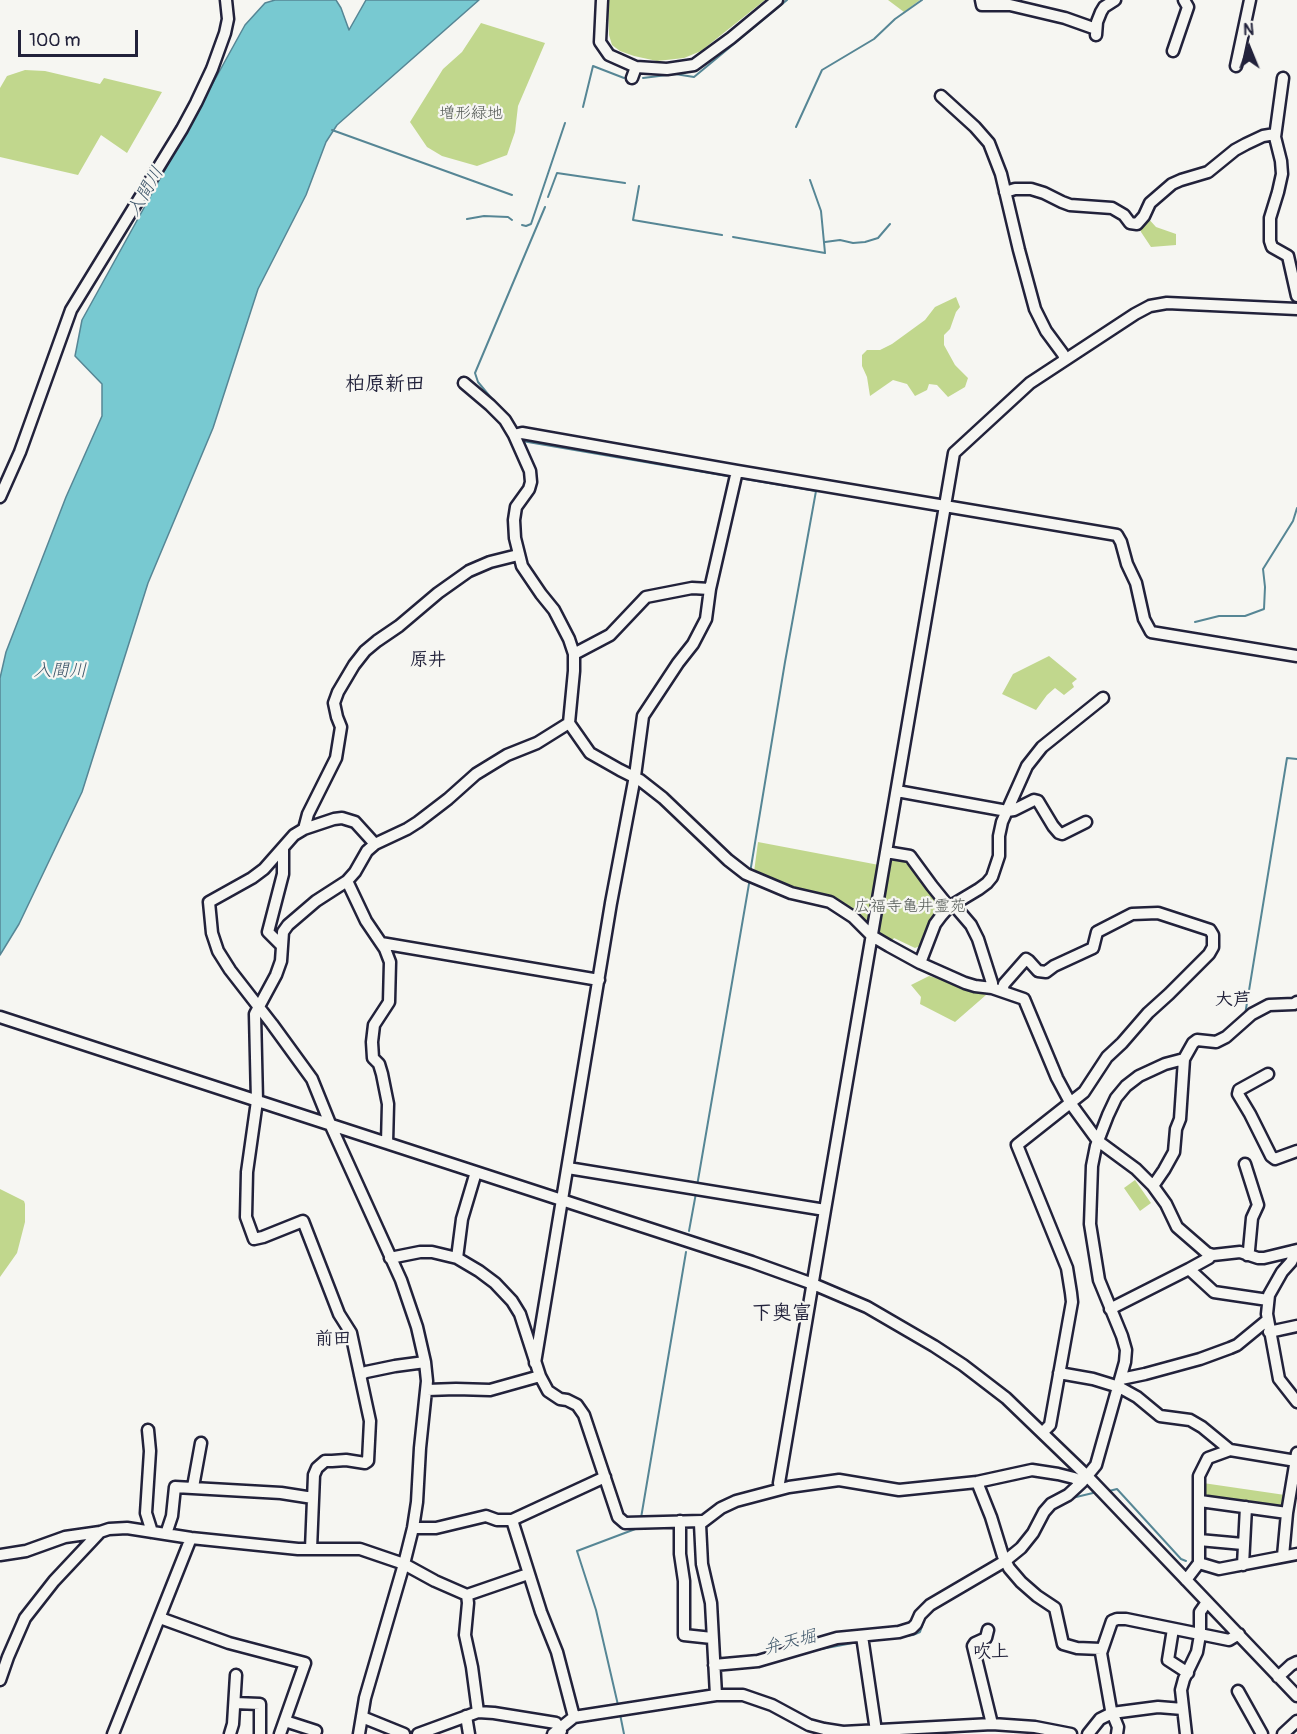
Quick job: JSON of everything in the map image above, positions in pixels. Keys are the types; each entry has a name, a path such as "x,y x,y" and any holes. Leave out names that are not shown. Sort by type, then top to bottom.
{"street":[{"path":"0,497 20,452 71,310 182,129 204,86 225,33 228,19 226,0"},
{"path":"602,0 600,42 609,55 636,67 667,69 694,65 777,0"},
{"path":"981,0 981,5 1010,5 1065,18 1096,32 1104,7 1115,0"},
{"path":"1173,51 1188,7 1184,0"},
{"path":"1236,66 1250,0"},
{"path":"632,78 636,67"},
{"path":"1283,78 1275,134 1282,174 1270,218 1270,243 1272,247 1288,256 1297,296"},
{"path":"941,96 989,143 1001,174 1035,309 1065,360"},
{"path":"1005,192 1015,189 1031,189 1070,205 1112,208 1124,215 1130,223 1137,224 1150,203 1172,184 1208,172 1235,150 1263,136 1275,134"},
{"path":"780,1489 779,1483 954,453 1030,383 1150,306 1159,304 1297,309"},
{"path":"464,383 505,420 530,471 529,489 516,507 514,520 518,555 522,566 558,618 569,639 574,671 570,723 590,753 635,776 663,798 728,860 749,875 791,893 830,902 853,917 872,936 920,963 965,983 1024,999 1057,1078 1071,1104 1098,1141 1136,1169 1153,1186 1166,1204 1177,1227 1211,1255"},
{"path":"514,435 522,433 736,475 945,505 1117,535 1136,583 1144,619 1151,632 1297,656"},
{"path":"535,1363 611,903 635,776 643,716 693,644 706,619 710,590 736,475"},
{"path":"304,829 308,813 336,758 341,727 334,703 338,692 365,651 469,571 490,562 518,555"},
{"path":"573,654 610,635 646,597 692,588 710,590"},
{"path":"920,963 935,924 951,905 979,889 992,877 999,856 1000,828 1026,766 1042,747 1103,698"},
{"path":"310,1549 314,1475 320,1464 325,1461 346,1460 365,1463 368,1461 370,1421 351,1333 335,1305 303,1221 254,1239 246,1217 255,1014 281,961 283,932 288,925 321,898 347,881 367,851 375,844 418,822 476,774 507,755 537,742 570,723"},
{"path":"897,792 1006,810 1014,810 1029,801 1038,801 1053,826 1062,834 1086,822"},
{"path":"359,1734 365,1698 413,1528 427,1390 425,1362 409,1301 312,1079 218,951 209,902 264,869 294,835 304,829 342,818 360,826 375,844"},
{"path":"282,946 268,932 283,874 283,849"},
{"path":"886,852 910,856 932,886 971,925 978,939 992,983 997,990"},
{"path":"347,881 366,921 381,943 390,962 389,1002 374,1026 372,1042 373,1058 379,1064 388,1104 387,1143"},
{"path":"997,990 1026,959 1038,971 1046,972 1094,948 1097,932 1132,914 1158,913 1210,930 1214,941 1209,954 1136,1025 1107,1057 1089,1087 1071,1104 1017,1145 1067,1268 1072,1302 1050,1425 1043,1432"},
{"path":"381,943 599,980"},
{"path":"1153,1186 1174,1152 1184,1059 1193,1042 1197,1040 1216,1042 1226,1037 1252,1014 1269,1005 1297,1002"},
{"path":"0,1017 813,1284 867,1307 934,1346 1006,1398 1043,1432 1085,1479 1208,1602 1297,1696"},
{"path":"714,1665 758,1661 837,1638 899,1632 912,1628 930,1605 1005,1561 1021,1548 1051,1504 1068,1494 1096,1466 1120,1383 1126,1350 1099,1280 1090,1224 1092,1166 1098,1141 1116,1098 1126,1086 1139,1076 1165,1064 1184,1059"},
{"path":"1268,1074 1239,1090 1238,1094 1271,1156 1275,1159 1297,1151"},
{"path":"1245,1164 1258,1204 1252,1218 1247,1255"},
{"path":"568,1168 825,1210"},
{"path":"457,1258 462,1219 476,1172"},
{"path":"1110,1309 1189,1269 1211,1255 1240,1252 1264,1258 1295,1251 1292,1262 1276,1282 1268,1300 1268,1327 1279,1379 1297,1402"},
{"path":"390,1258 420,1252 432,1252 457,1258 495,1283 512,1301 520,1314 535,1363 548,1391 560,1399 577,1405 584,1415 618,1517 625,1522 702,1521 736,1501 819,1481 839,1480 899,1490 977,1482 1032,1470 1085,1479"},
{"path":"1189,1269 1214,1292 1268,1300"},
{"path":"1059,1372 1120,1383 1230,1348 1237,1345 1264,1322 1268,1327"},
{"path":"1268,1327 1297,1326"},
{"path":"360,1375 385,1368 425,1362"},
{"path":"427,1390 490,1390 540,1376"},
{"path":"1120,1383 1160,1416 1190,1420 1230,1450"},
{"path":"148,1430 150,1451 146,1513 152,1532"},
{"path":"194,1486 201,1443"},
{"path":"1186,1580 1199,1563 1199,1476 1202,1466 1208,1458 1230,1450 1296,1457 1282,1556"},
{"path":"413,1528 436,1528 486,1516 497,1520 512,1520 605,1477"},
{"path":"977,1482 1005,1561 1021,1582 1054,1608 1063,1644 1077,1648 1101,1649"},
{"path":"166,1534 172,1516 175,1487 194,1486 280,1492 313,1498"},
{"path":"1200,1501 1287,1513"},
{"path":"1243,1565 1246,1507"},
{"path":"512,1520 528,1574 557,1652 574,1717"},
{"path":"680,1521 684,1635 712,1638"},
{"path":"702,1521 700,1524 702,1564 711,1603 716,1695"},
{"path":"0,1555 26,1551 65,1537 127,1528 191,1538 310,1549 360,1548 404,1564 467,1595 528,1574"},
{"path":"0,1680 21,1628 34,1606 100,1532"},
{"path":"113,1734 191,1538"},
{"path":"1199,1540 1243,1544"},
{"path":"1199,1563 1219,1569 1297,1554"},
{"path":"467,1595 465,1635 478,1712"},
{"path":"1186,1734 1181,1690 1197,1652 1200,1612 1208,1602"},
{"path":"160,1618 229,1643 305,1663 280,1734"},
{"path":"1118,1734 1101,1649 1112,1621 1126,1619 1229,1640 1239,1635"},
{"path":"1173,1629 1168,1660 1188,1673"},
{"path":"988,1630 986,1638 973,1646 992,1725"},
{"path":"862,1636 876,1731"},
{"path":"1278,1677 1297,1662"},
{"path":"230,1734 233,1724 236,1675"},
{"path":"1238,1691 1262,1734"},
{"path":"558,1732 574,1717 716,1695 743,1695 772,1705 809,1729 843,1732 909,1727 992,1725 1035,1727 1071,1734"},
{"path":"235,1703 260,1704 260,1734"},
{"path":"1088,1734 1100,1719 1112,1713 1158,1707 1183,1709"},
{"path":"418,1734 450,1729 466,1716 478,1712 556,1723 558,1732"},
{"path":"466,1716 470,1734"},
{"path":"362,1717 404,1734"},
{"path":"285,1721 316,1731"},
{"path":"1283,1734 1297,1721"}],"green space":[{"path":"608,0 765,0 701,51 684,58 657,61 634,56 612,45 609,35"},
{"path":"888,0 920,0 904,12"},
{"name":"増形緑地","path":"481,23 545,43 518,106 515,132 507,155 477,166 442,156 427,147 410,122 443,69 462,52"},
{"path":"25,70 45,71 100,84 104,78 162,92 127,153 101,135 78,175 0,157 0,88 7,76"},
{"path":"1146,216 1156,227 1176,234 1176,245 1151,247 1141,232 1140,224"},
{"path":"956,297 960,307 950,329 944,335 944,345 955,365 968,378 965,387 948,397 937,385 929,384 927,390 915,396 907,384 893,380 870,396 867,377 862,366 862,355 867,350 880,350 892,344 925,320 935,307"},
{"path":"1049,656 1077,679 1072,683 1074,687 1064,695 1055,688 1036,710 1002,694 1013,674"},
{"path":"758,842 879,865 870,922 864,921 840,902 773,881 754,872"},
{"name":"広福寺亀井霊苑","path":"890,856 908,857 946,906 922,948 920,946 915,948 894,938 891,942 878,931"},
{"path":"929,976 986,995 955,1022 920,1004 921,997 911,985"},
{"path":"1135,1180 1151,1203 1140,1211 1124,1188"},
{"path":"0,1189 24,1201 25,1222 17,1253 0,1277"},
{"path":"1203,1483 1285,1495 1283,1506 1280,1509 1206,1498 1202,1492"}],"water":[{"name":"入間川","path":"275,0 336,0 349,30 366,0 479,0 337,125 326,142 306,195 258,289 213,428 148,583 82,792 19,924 0,955 0,678 6,652 66,497 102,416 102,384 75,356 82,320 245,25 265,3"}],"waterway":[{"path":"643,78 675,74 694,77 787,0"},
{"path":"796,127 822,70 874,39 895,19 922,0"},
{"path":"583,107 593,66 624,78"},
{"path":"522,225 531,224 565,123"},
{"path":"332,130 512,195"},
{"path":"548,197 557,173 625,183"},
{"path":"733,237 825,253 821,211 810,180"},
{"path":"639,186 633,220 722,235"},
{"path":"497,405 478,382 475,373 545,207"},
{"path":"467,219 484,216 508,217 512,220"},
{"path":"825,242 840,240 853,243 865,242 878,238 890,224"},
{"path":"522,441 733,477"},
{"path":"739,478 816,491 750,873"},
{"path":"1195,622 1219,616 1245,616 1264,609 1263,569 1293,521 1297,508"},
{"path":"1245,1015 1287,758 1297,759"},
{"path":"697,1186 750,878"},
{"path":"689,1231 696,1193"},
{"path":"641,1518 686,1252"},
{"name":"弁天堀","path":"1109,1491 1117,1489 1181,1559 1186,1561"},
{"name":"弁天堀","path":"1072,1498 1093,1493"},
{"path":"618,1705 596,1610 577,1551 638,1528"},
{"name":"弁天堀","path":"1223,1573 1264,1566"},
{"name":"弁天堀","path":"1202,1571 1211,1572"},
{"name":"弁天堀","path":"867,1641 913,1635 920,1632 925,1617"},
{"name":"弁天堀","path":"816,1650 858,1642"},
{"path":"620,1714 624,1734"}],"district":[{"name":"柏原新田","path":"385,385"},
{"name":"原井","path":"428,660"},
{"name":"大芦","path":"1233,1000"},
{"name":"下奥富","path":"782,1314"},
{"name":"前田","path":"333,1339"},
{"name":"吹上","path":"991,1652"}]}
